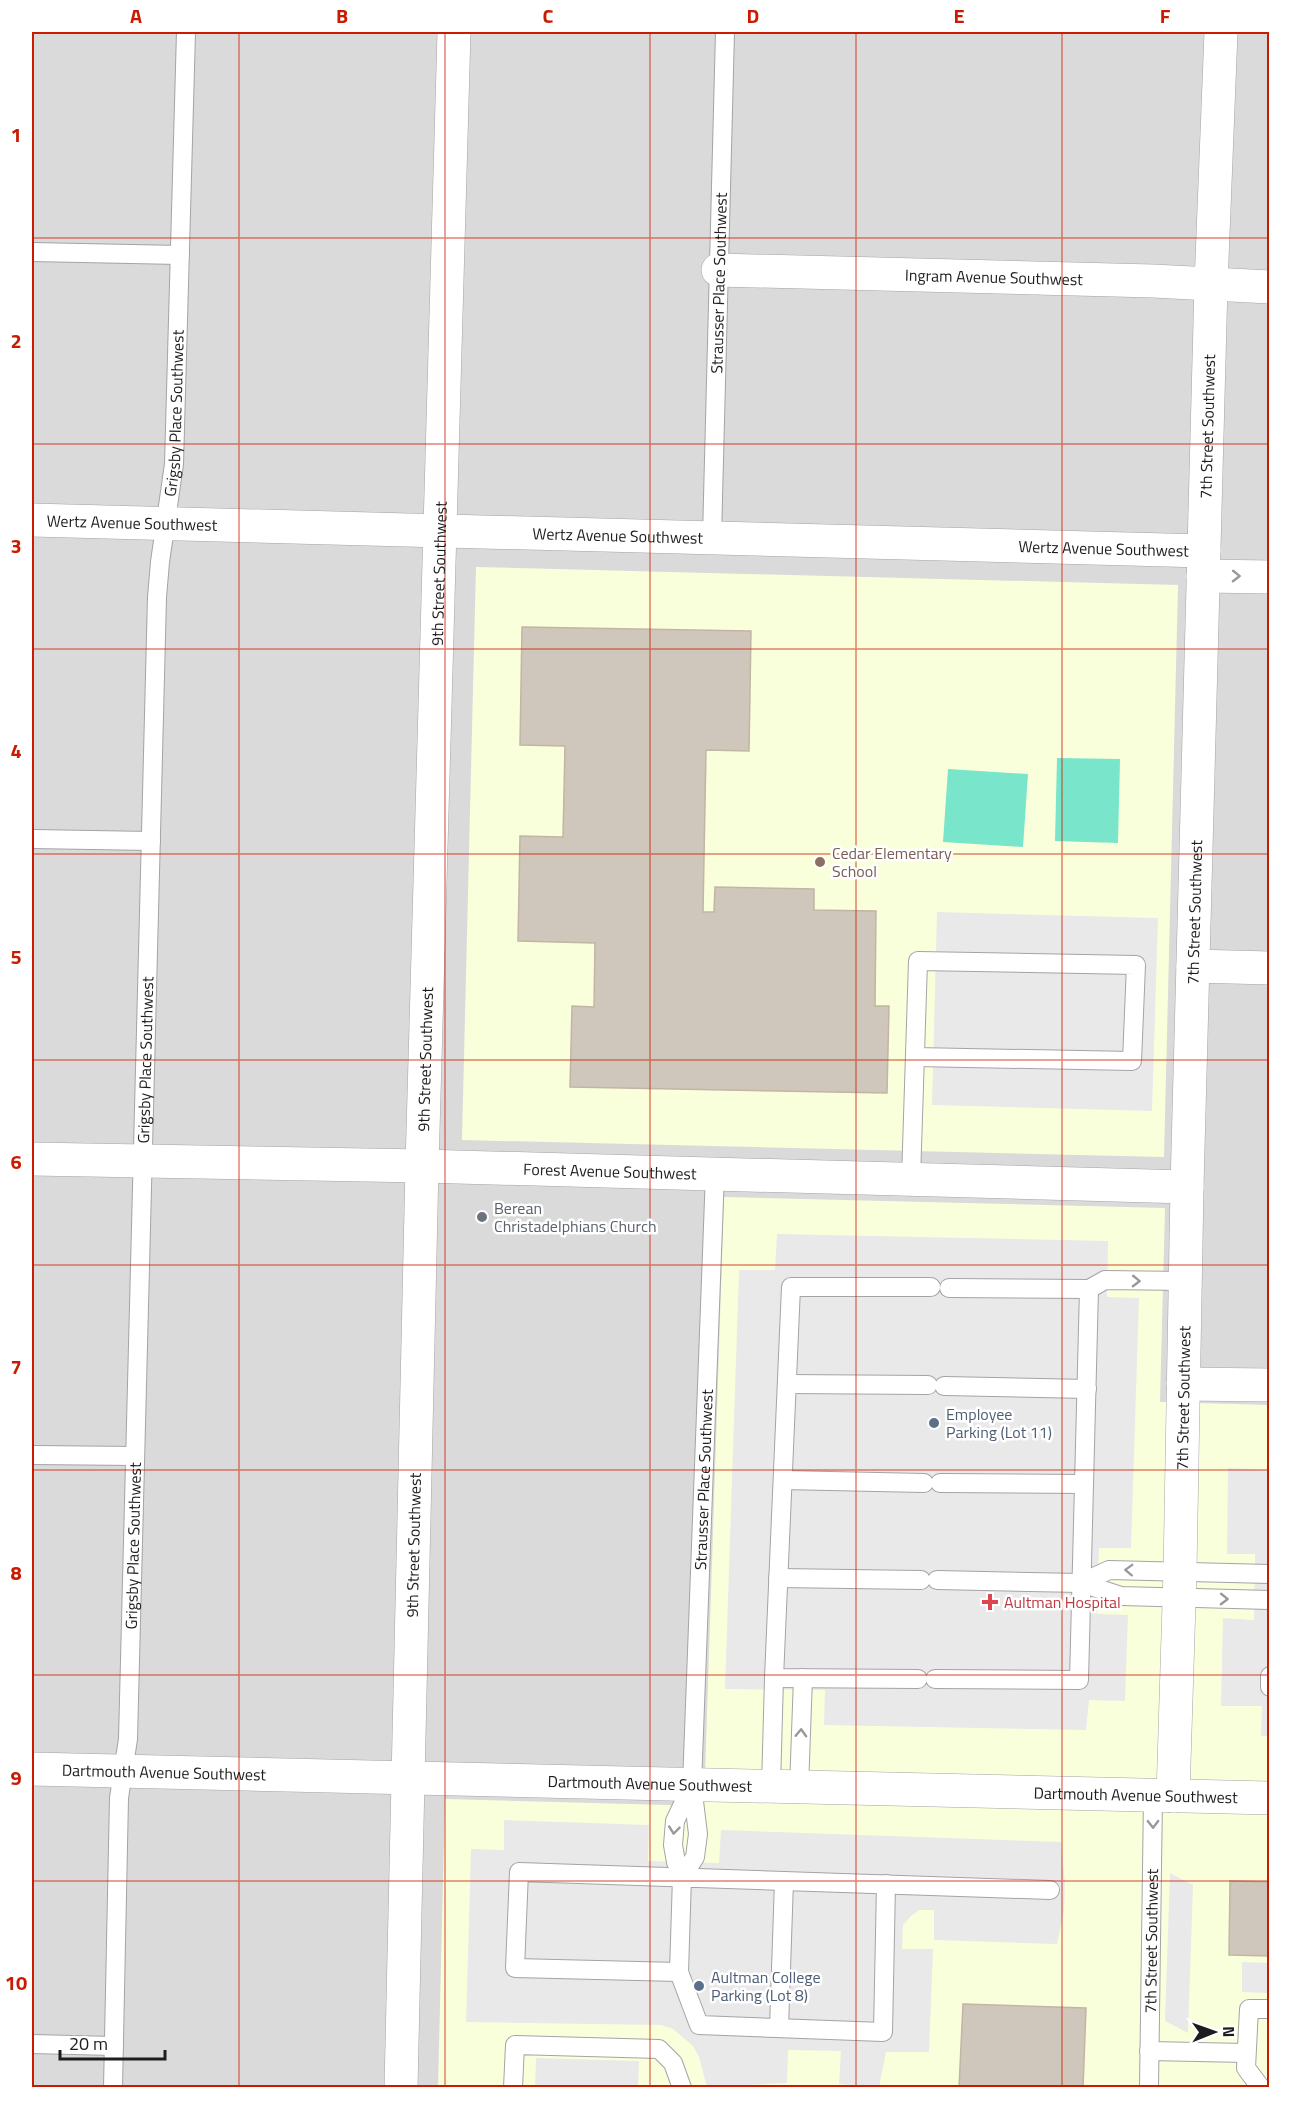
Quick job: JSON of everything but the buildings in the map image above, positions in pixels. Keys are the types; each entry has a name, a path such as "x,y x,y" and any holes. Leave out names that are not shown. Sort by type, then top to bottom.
{"street":[{"name":"9th Street Southwest","path":"400,2088 422,1166 454,32"},
{"name":"7th Street Southwest","path":"1163,1796 1179,1585 1186,1187 1211,285 1221,32"},
{"name":"Ingram Avenue Southwest","path":"718,270 1269,286"},
{"name":"Wertz Avenue Southwest","path":"32,520 712,537 1204,563 1269,577"},
{"path":"1193,966 1269,968"},
{"name":"Forest Avenue Southwest","path":"32,1160 422,1166 1186,1187"},
{"path":"1183,1384 1269,1385"},
{"name":"Dartmouth Avenue Southwest","path":"32,1769 1269,1798"}],"lane":[{"name":"Grigsby Place Southwest","path":"113,2088 119,1798 128,1739 157,597 174,464 186,32"},
{"name":"Strausser Place Southwest","path":"712,537 725,32"},
{"path":"32,252 180,255"},
{"path":"32,839 151,841"},
{"path":"911,1179 918,962 1136,965 1132,1061 915,1057"},
{"name":"Strausser Place Southwest","path":"692,1785 714,1173"},
{"path":"785,1787 774,1678 791,1287 1089,1289 1105,1280 1185,1281"},
{"path":"774,1678 1079,1680 1089,1289"},
{"path":"787,1384 1087,1389"},
{"path":"32,1455 135,1456"},
{"path":"783,1480 1084,1484"},
{"path":"1082,1583 1109,1570 1179,1585 1269,1600"},
{"path":"778,1578 1082,1583 1121,1596 1179,1585 1269,1574"},
{"path":"1269,1676 1269,1687"},
{"path":"785,1787 803,1678"},
{"path":"682,1877 695,1857 699,1834 692,1785"},
{"path":"692,1785 675,1821 673,1845 682,1877 679,1972 699,2025 883,2032 886,1884"},
{"name":"7th Street Southwest","path":"1149,2088 1163,1796"},
{"path":"679,1972 515,1968 519,1872 1050,1890"},
{"path":"779,2028 784,1881"},
{"path":"1261,2088 1246,2068 1249,2008 1269,2009"},
{"path":"32,2044 114,2046"},
{"path":"513,2088 515,2045 659,2049 673,2063 682,2088"},
{"path":"1149,2051 1246,2053"}],"shaded area":[{"path":"32,32 1269,32 1269,2087 32,2087"},
{"name":"Cedar Elementary School","path":"476,567 1178,585 1164,1157 462,1140"},
{"path":"937,912 1158,918 1152,1111 932,1105"},
{"name":"Aultman Hospital","path":"724,1197 1165,1208 1160,1402 1269,1405 1269,2087 438,2088 445,1799 704,1806"},
{"name":"Employee Parking (Lot 11)","path":"777,1234 1108,1241 1107,1297 1139,1298 1131,1548 1099,1548 1097,1614 1128,1615 1125,1701 1089,1700 1086,1730 824,1725 825,1690 725,1689 739,1270 775,1270"},
{"path":"1269,1449 1269,1736 1261,1736 1262,1706 1221,1706 1223,1618 1254,1620 1255,1554 1227,1554 1228,1468 1268,1470"},
{"name":"Aultman College Parking (Lot 8)","path":"504,1820 649,1825 648,1861 719,1863 721,1830 1061,1842 1065,1883 1064,1911 1057,1944 934,1940 934,1910 919,1910 910,1917 903,1925 902,1949 933,1949 929,2052 886,2052 879,2087 839,2084 841,2051 788,2050 787,2083 707,2087 699,2057 693,2046 673,2029 661,2025 466,2022 471,1849 504,1850"},
{"path":"1170,1873 1193,1885 1188,2033 1165,2021"},
{"path":"1242,1962 1269,1963 1269,1993 1242,1992"},
{"path":"536,2058 639,2061 638,2087 535,2087"}],"green space":[{"path":"1057,758 1120,759 1118,843 1055,841"},
{"path":"948,769 1028,774 1023,847 943,842"}],"place":[{"name":"Cedar Elementary School","path":"820,862"},
{"name":"Berean Christadelphians Church","path":"482,1217"},
{"name":"Employee Parking (Lot 11)","path":"934,1423"},
{"name":"Aultman Hospital","path":"990,1602"},
{"name":"Aultman College Parking (Lot 8)","path":"699,1986"}]}
